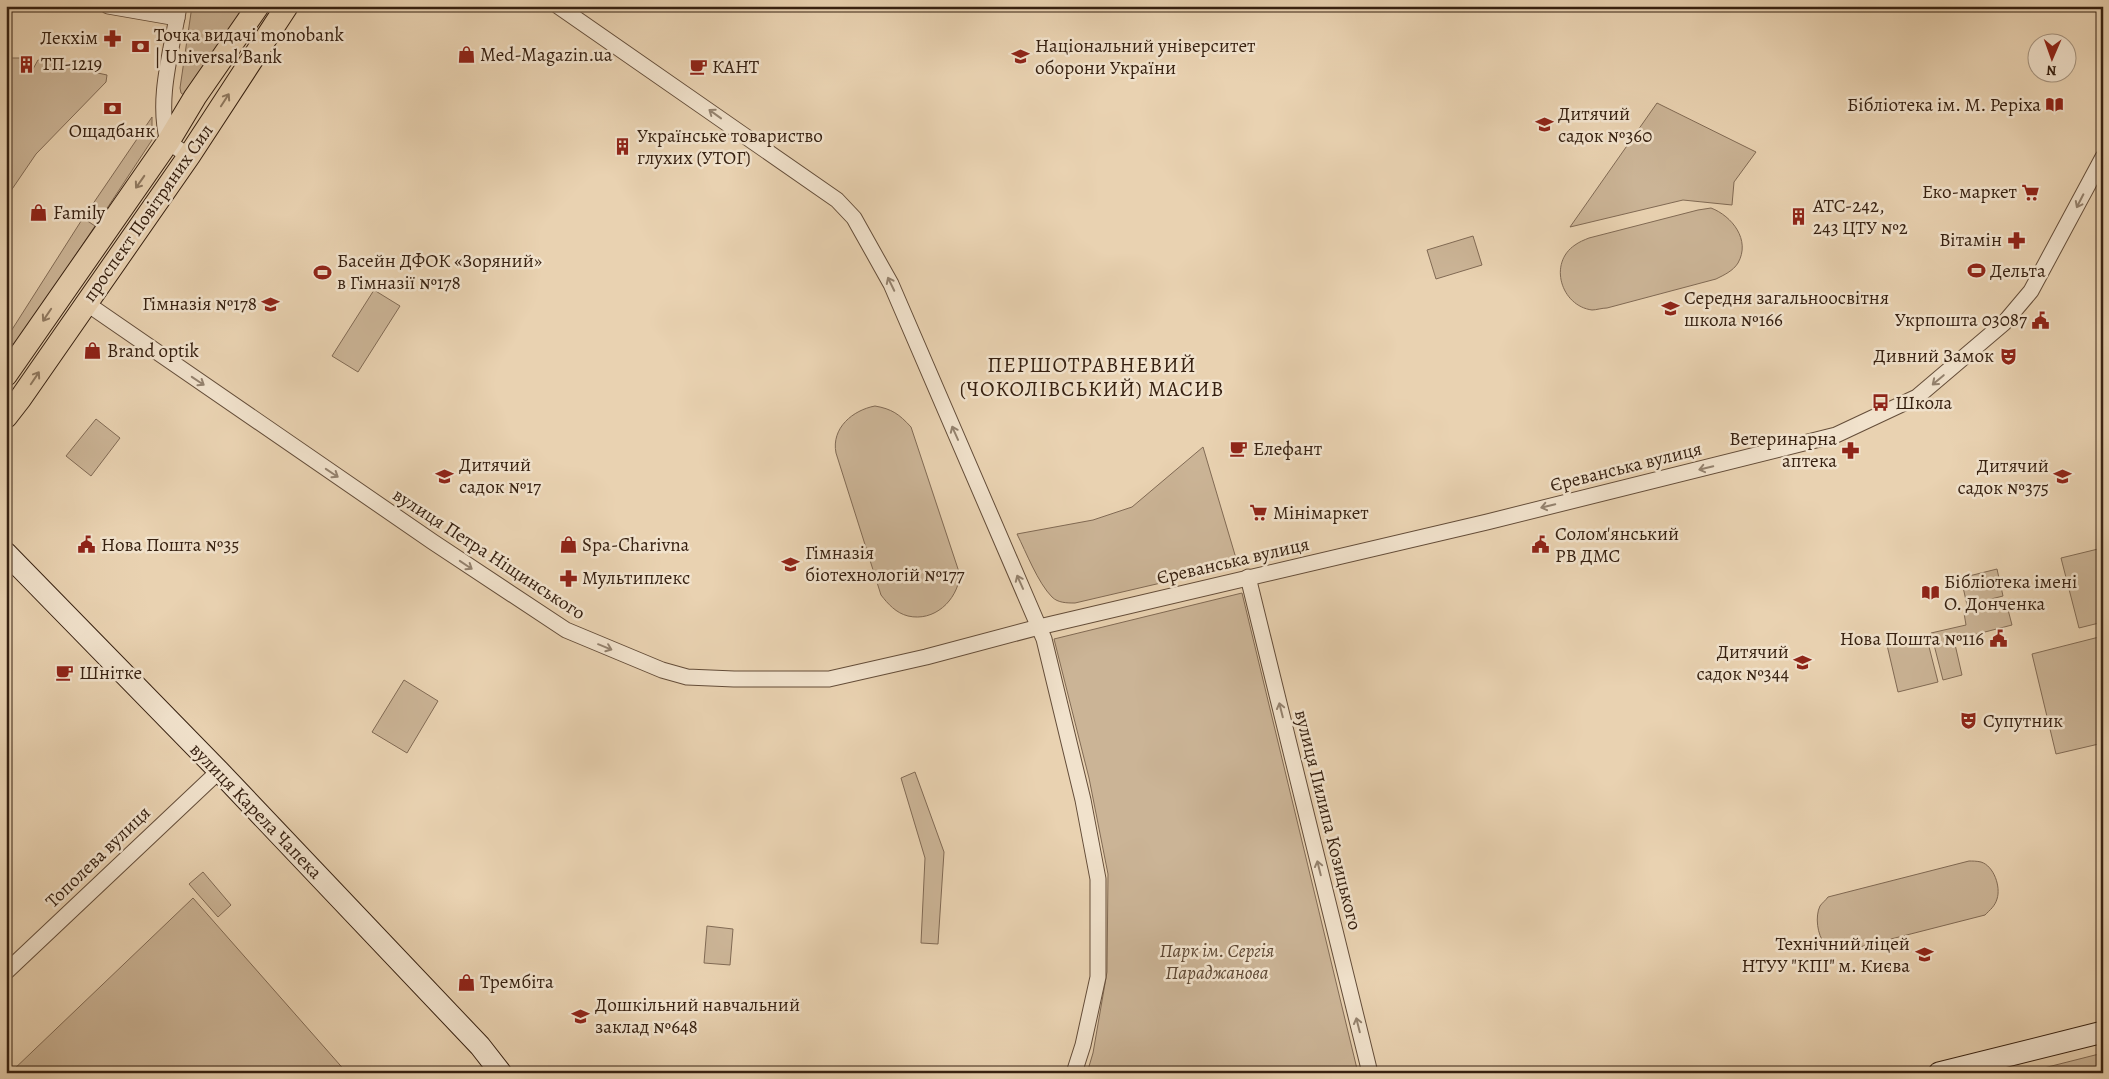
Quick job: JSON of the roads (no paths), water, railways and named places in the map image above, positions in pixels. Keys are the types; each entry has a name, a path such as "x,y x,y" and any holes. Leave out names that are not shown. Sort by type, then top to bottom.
{"main road":[{"name":"проспект Повітряних Сил","path":"10,360 168,142 258,6"},
{"name":"проспект Повітряних Сил","path":"6,417 189,156 287,6"}],"street":[{"path":"108,6 178,12 165,92 164,120 168,142 189,156"},
{"path":"558,6 838,200 854,218 891,284 1044,639 1083,800 1098,879 1098,977 1083,1045 1074,1073"},
{"name":"Єреванська вулиця","path":"1039,627 1487,522 1836,435 1917,397 2017,310 2058,244 2103,157"},
{"name":"вулиця Петра Ніщинського","path":"86,303 534,611 583,639 662,670 687,677 829,679 926,657 1039,627"},
{"name":"вулиця Карела Чапека","path":"6,553 219,771 480,1046 501,1073"},
{"name":"вулиця Пилипа Козицького","path":"1248,578 1370,1073"},
{"name":"Тополева вулиця","path":"6,972 219,771"},
{"path":"1939,1073 2103,1032"}],"place":[{"name":"Лекхім","path":"112,38"},
{"name":"Точка видачі monobank | Universal Bank","path":"140,46"},
{"name":"Med-Magazin.ua","path":"466,55"},
{"name":"Національний університет оборони України","path":"1021,57"},
{"name":"ТП-1219","path":"27,64"},
{"name":"КАНТ","path":"698,67"},
{"name":"Бібліотека ім. М. Реріха","path":"2055,105"},
{"name":"Ощадбанк","path":"112,108"},
{"name":"Дитячий садок №360","path":"1544,125"},
{"name":"Українське товариство глухих (УТОГ)","path":"623,147"},
{"name":"Еко-маркет","path":"2031,192"},
{"name":"Family","path":"39,213"},
{"name":"АТС-242, 243 ЦТУ №2","path":"1799,217"},
{"name":"Вітамін","path":"2016,240"},
{"name":"Дельта","path":"1976,271"},
{"name":"Басейн ДФОК «Зоряний» в Гімназії №178","path":"323,272"},
{"name":"Гімназія №178","path":"271,304"},
{"name":"Середня загальноосвітня школа №166","path":"1670,309"},
{"name":"Укрпошта 03087","path":"2041,320"},
{"name":"Brand optik","path":"93,351"},
{"name":"Дивний Замок","path":"2008,356"},
{"name":"Школа","path":"1881,403"},
{"name":"Елефант","path":"1239,449"},
{"name":"Ветеринарна аптека","path":"1851,450"},
{"name":"Дитячий садок №17","path":"445,476"},
{"name":"Дитячий садок №375","path":"2063,477"},
{"name":"Мінімаркет","path":"1259,513"},
{"name":"Нова Пошта №35","path":"87,545"},
{"name":"Spa-Charivna","path":"568,545"},
{"name":"Солом'янський РВ ДМС","path":"1541,545"},
{"name":"Гімназія біотехнологій №177","path":"791,564"},
{"name":"Мультиплекс","path":"568,578"},
{"name":"Бібліотека імені О. Донченка","path":"1930,593"},
{"name":"Нова Пошта №116","path":"1998,639"},
{"name":"Дитячий садок №344","path":"1803,663"},
{"name":"Шнітке","path":"65,673"},
{"name":"Супутник","path":"1969,721"},
{"name":"Технічний ліцей НТУУ \"КПІ\" м. Києва","path":"1924,955"},
{"name":"Трембіта","path":"466,982"},
{"name":"Дошкільний навчальний заклад №648","path":"581,1016"}],"district":[{"name":"ПЕРШОТРАВНЕВИЙ (ЧОКОЛІВСЬКИЙ) МАСИВ","path":"1092,377"}],"park label":[{"name":"Парк ім. Сергія Параджанова","path":"1217,962"}]}
